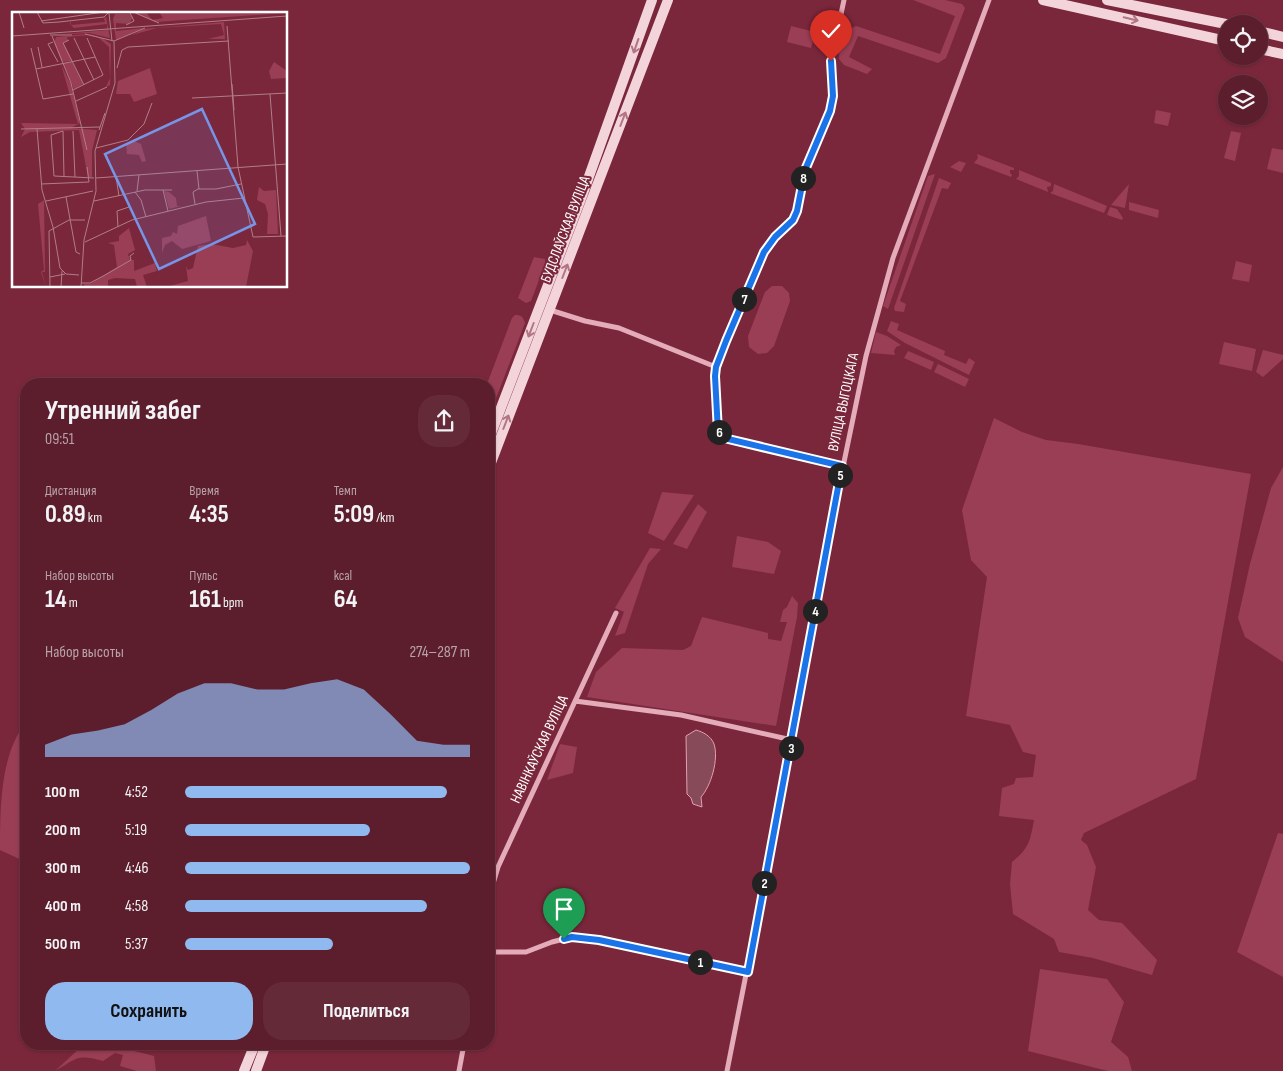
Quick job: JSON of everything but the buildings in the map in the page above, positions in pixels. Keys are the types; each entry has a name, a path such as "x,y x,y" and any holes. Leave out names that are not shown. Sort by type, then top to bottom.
{"main road":[{"name":"БУДСЛАЎСКАЯ ВУЛІЦА","path":"495,423 586,187 652,0"},
{"name":"БУДСЛАЎСКАЯ ВУЛІЦА","path":"495,452 668,0"},
{"path":"1044,0 1218,39"},
{"path":"1107,0 1218,22"},
{"path":"1268,33 1283,37"},
{"path":"1268,50 1283,54"},
{"path":"244,1071 253,1050"},
{"path":"256,1071 264,1050"}],"street":[{"path":"842,466 724,438 718,432 715,376 716,367 764,252 775,237 793,220 797,211 805,170 830,111 833,96 831,61 844,0"},
{"name":"ВУЛІЦА ВЫГОЦКАГА","path":"727,1071 748,972 792,740 821,573 866,356 893,258 926,165 973,48 989,0"},
{"path":"550,310 585,321 619,328 716,367"},
{"name":"НАВІНКАЎСКАЯ ВУЛІЦА","path":"495,877 616,613"},
{"path":"575,701 681,715 792,740"},
{"path":"495,951 526,952 572,937 599,940 748,972"},
{"path":"459,1071 463,1050"}],"shaded area":[{"path":"913,0 945,0 962,4 965,8 946,58 938,63 858,36 849,57 872,69 867,74 844,65 839,59 840,38 845,32 856,26 940,54 955,16"},
{"path":"791,26 815,32 811,48 787,42"},
{"path":"1156,110 1171,113 1168,126 1154,123"},
{"path":"1231,131 1241,133 1235,161 1224,158"},
{"path":"1272,148 1283,150 1283,173 1267,169"},
{"path":"977,154 1014,168 1014,170 1010,170 1011,177 974,163 978,158"},
{"path":"959,161 966,163 961,172 950,167"},
{"path":"1019,170 1051,183 1051,186 1047,187 1048,192 1016,179 1019,176"},
{"path":"935,174 888,309 883,306 928,176"},
{"path":"939,178 951,183 948,189 942,188 900,301 906,304 904,312 895,311 894,308"},
{"path":"1054,184 1107,206 1104,213 1050,193 1053,191"},
{"path":"1129,184 1125,208 1111,205"},
{"path":"1129,202 1159,210 1158,218 1129,210"},
{"path":"1110,207 1117,209 1123,218 1122,220 1107,215"},
{"path":"534,257 545,259 545,264 531,301 526,303 518,298"},
{"path":"1236,261 1252,265 1249,282 1232,279"},
{"path":"772,286 782,286 789,293 790,301 774,346 767,353 758,354 749,347 748,336 765,292"},
{"path":"515,315 519,315 524,319 525,323 495,401 495,378 489,378 512,318"},
{"path":"891,321 899,324 897,330 945,351 944,355 966,364 969,358 975,362 969,375 905,343 887,331"},
{"path":"876,332 887,336 901,345 896,347 895,355 871,353"},
{"path":"1224,342 1256,349 1252,371 1219,364"},
{"path":"1263,350 1283,355 1283,359 1263,377 1256,372"},
{"path":"908,351 934,362 931,370 904,358"},
{"path":"938,364 969,379 965,387 934,372"},
{"path":"994,418 1022,432 1046,440 1251,474 1196,779 1084,833 1081,840 1087,845 1096,867 1088,910 1099,920 1122,923 1157,960 1152,975 1093,958 1059,952 1054,939 1013,914 1010,884 1012,862 1028,844 1034,820 999,816 1002,788 1014,784 1016,778 1033,777 1036,755 1023,752 1010,725 966,716 987,577 971,560 962,510"},
{"path":"1283,467 1283,662 1245,637 1238,618 1250,564 1271,488"},
{"path":"662,492 694,495 664,541 648,533"},
{"path":"698,504 707,512 687,549 673,544"},
{"path":"737,536 768,542 781,551 774,574 732,567"},
{"path":"650,548 661,549 648,564 625,633 615,636 624,612 615,608"},
{"path":"792,596 798,603 797,617 776,726 587,697 596,672 622,648 683,650 691,646 702,617 768,633 768,639 781,641 787,622 780,622 783,610 787,607"},
{"path":"696,730 704,733 711,739 715,750 713,772 708,786 701,797 702,807 693,804 687,794 686,736"},
{"path":"20,731 20,859 0,850 3,783 6,766"},
{"path":"560,744 577,747 573,773 547,780"},
{"path":"1278,833 1283,834 1283,977 1237,952"},
{"path":"1040,969 1107,979 1124,1002 1111,1042 1128,1057 1132,1071 1108,1071 1028,1051"},
{"path":"78,1050 130,1050 154,1056 156,1071 137,1071 120,1066 123,1055 115,1053 103,1061 77,1058 55,1071"}],"route":[{"path":"564,939 572,937 599,940 748,972 842,466 734,442 724,438 718,432 715,376 716,367 726,341 764,252 775,237 793,220 797,211 801,182 830,111 834,90 831,61"}]}
